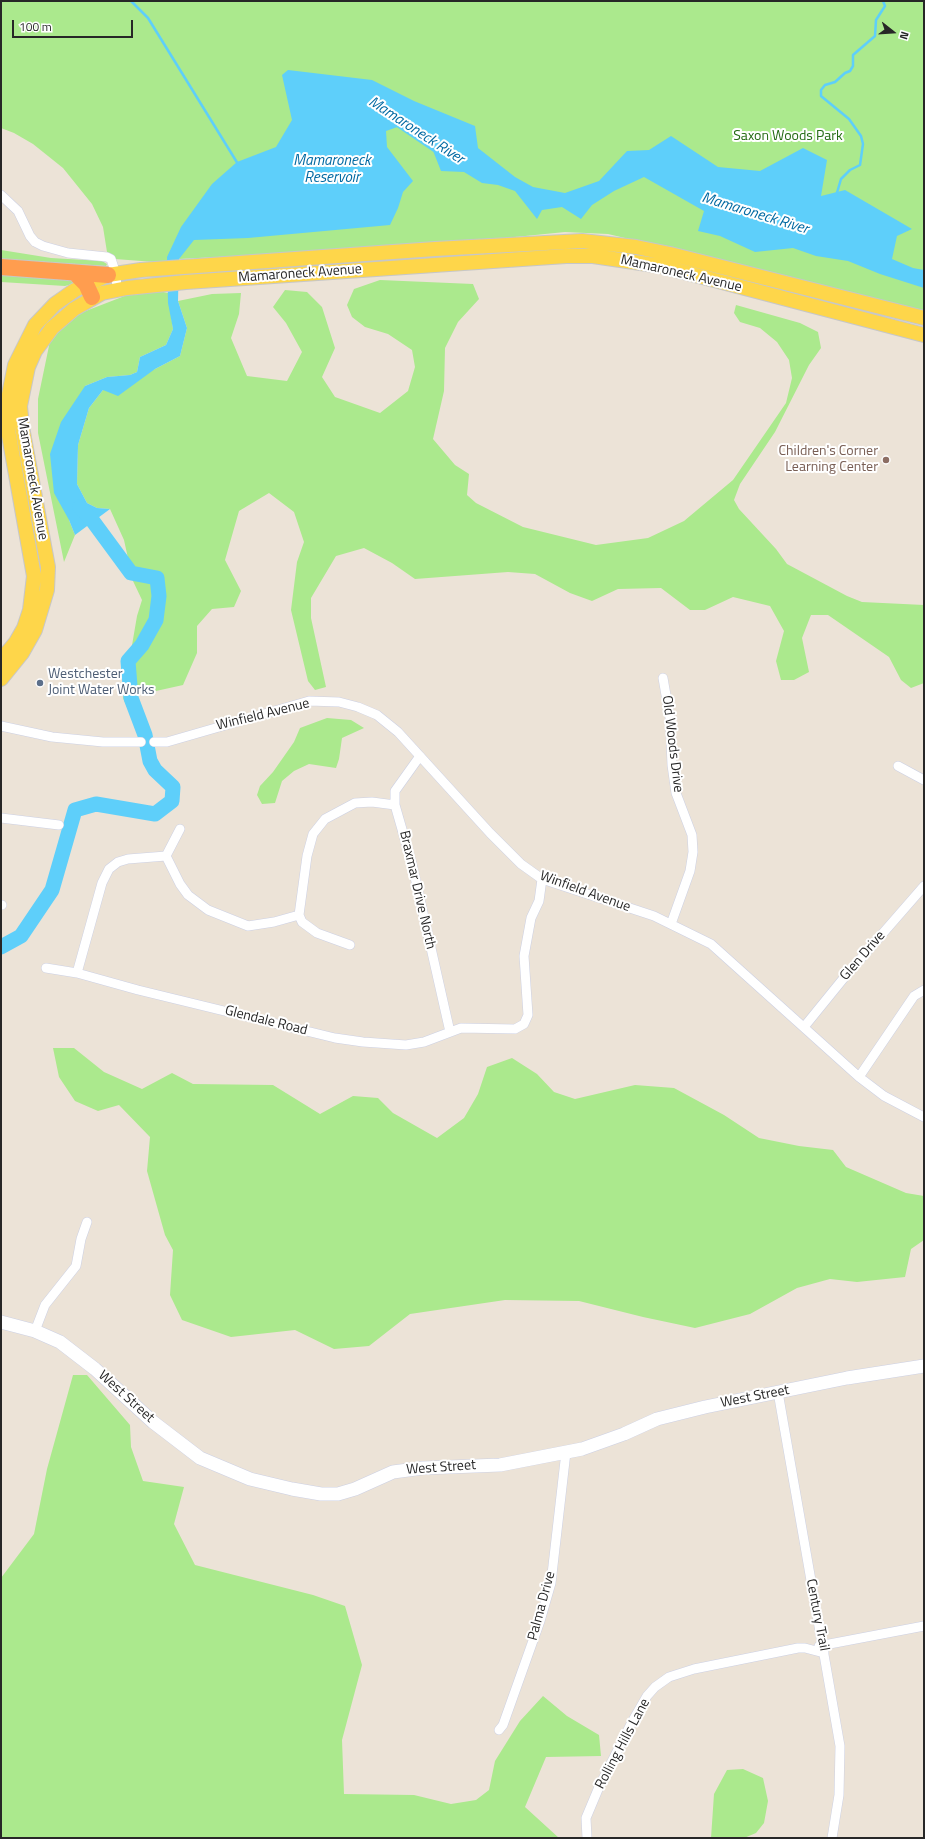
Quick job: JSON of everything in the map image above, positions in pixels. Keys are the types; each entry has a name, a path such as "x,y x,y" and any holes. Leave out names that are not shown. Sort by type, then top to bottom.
{"highway":[{"path":"1,267 74,273 112,274"},
{"path":"74,273 89,291"}],"main road":[{"name":"Mamaroneck Avenue","path":"1,679 22,654 35,630 47,590 48,568 22,428 20,406 28,367 36,351 52,328 74,309 89,291 112,274 166,268 526,243 582,242 636,247 670,254 924,318"},
{"name":"Mamaroneck Avenue","path":"1,660 24,628 30,610 34,576 4,431 6,404 10,385 15,365 35,325 55,304 89,291 186,282 527,258 593,256 661,266 924,335"}],"street":[{"path":"1,195 18,211 30,236 35,242 43,246 68,253 107,257 111,259 112,274 117,289"},
{"path":"526,243 527,258"},
{"path":"4,431 22,428"},
{"name":"Old Woods Drive","path":"663,678 670,718 672,765 676,793 692,835 693,852 690,871 671,924"},
{"name":"Winfield Avenue","path":"154,742 167,742 309,701 338,702 358,707 377,715 398,732 408,745 521,864 542,879 654,916 711,944 859,1077 884,1096 924,1117"},
{"path":"1,726 52,737 103,742 141,742"},
{"path":"350,945 317,933 302,922 299,915 307,856 314,834 325,819 356,803 372,802 394,805 395,791 420,756"},
{"path":"898,766 924,780"},
{"name":"Braxmar Drive North","path":"394,805 412,864 450,1032"},
{"path":"1,818 59,825"},
{"path":"166,856 180,829"},
{"path":"166,856 180,884 188,895 208,910 248,926 274,922 299,915"},
{"path":"77,973 96,897 110,870 118,862 128,859 166,856"},
{"name":"Glendale Road","path":"46,968 77,973 138,990 335,1038 363,1042 406,1045 424,1042 450,1032 469,1027 515,1029 524,1024 528,1015 524,956 531,918 539,901 542,879"},
{"name":"Glen Drive","path":"804,1028 843,979 924,886"},
{"path":"859,1077 914,996 924,990"},
{"path":"35,1330 45,1305 76,1266 81,1239 87,1222"},
{"name":"West Street","path":"1,1322 35,1330 60,1342 95,1369 153,1422 200,1458 250,1479 321,1494 338,1494 354,1489 393,1472 424,1468 500,1465 582,1449 624,1434 657,1419 847,1378 924,1366"},
{"name":"Century Trail","path":"778,1392 840,1746 839,1795 832,1838"},
{"name":"Palma Drive","path":"499,1730 504,1725 540,1621 551,1583 566,1452"},
{"name":"Rolling Hills Lane","path":"587,1838 586,1818 599,1788 632,1722 647,1696 655,1687 669,1677 694,1669 805,1648 824,1649 924,1626"}],"green space":[{"name":"Saxon Woods Park","path":"1,1 924,1 924,311 787,276 608,234 565,232 485,240 277,254 179,259 180,257 168,263 115,259 107,252 103,227 92,204 63,168 33,144 14,133 1,128"},
{"path":"1,250 51,258 102,261 107,264 106,266 1,259"},
{"path":"1,273 69,279 74,281 72,284 65,286 1,282"},
{"path":"380,280 473,284 479,299 458,322 445,348 444,391 433,439 455,465 469,474 467,495 476,503 523,527 596,545 648,538 684,521 733,480 786,403 792,378 789,360 777,342 760,328 740,322 734,313 736,305 800,323 818,332 821,348 809,365 775,432 740,484 734,500 739,509 776,549 787,564 847,596 862,602 924,605 924,683 911,688 901,680 889,657 828,615 811,615 802,638 809,672 794,680 781,680 776,661 784,631 770,606 733,597 705,610 690,610 661,588 618,589 592,601 570,593 535,574 508,572 415,579 392,563 364,548 336,556 311,598 311,618 326,687 315,690 308,681 291,610 297,562 304,542 294,512 269,493 239,511 225,560 241,591 234,607 212,609 197,626 197,653 183,685 156,691 141,688 127,707 123,698 137,616 142,600 133,581 124,540 110,509 97,508 87,503 77,484 78,445 89,408 103,390 155,369 180,356 187,328 178,301 212,294 241,293 239,314 231,338 247,376 287,381 302,352 286,323 273,307 285,290 307,292 322,307 335,348 322,377 335,397 380,413 408,391 415,367 412,350 388,334 365,327 352,317 347,305 354,289"},
{"path":"154,290 168,293 173,329 166,345 140,357 137,372 130,375 107,377 85,386 69,520 75,535 64,562 38,433 38,399 50,341 65,319 135,292"},
{"path":"327,718 351,720 364,728 342,738 336,768 309,764 294,771 282,781 275,803 262,804 257,795 260,786 273,772 294,742 300,728"},
{"path":"53,1048 74,1048 104,1072 142,1089 172,1073 193,1084 273,1085 320,1114 353,1096 378,1098 393,1113 437,1138 464,1118 478,1094 487,1067 512,1058 537,1074 554,1092 575,1099 635,1085 674,1088 724,1115 759,1138 799,1146 833,1150 846,1167 906,1193 924,1196 924,1240 911,1249 905,1277 857,1282 830,1279 797,1288 750,1314 695,1328 579,1301 505,1300 410,1314 369,1346 334,1349 295,1330 231,1337 182,1320 170,1295 173,1250 165,1235 147,1171 150,1137 119,1105 98,1111 75,1101 59,1077"},
{"path":"73,1375 87,1375 130,1425 131,1447 143,1481 184,1487 174,1524 195,1565 313,1595 345,1606 362,1665 342,1740 344,1794 414,1795 451,1804 476,1800 489,1790 495,1761 520,1721 543,1696 567,1716 599,1735 601,1756 546,1757 525,1807 559,1838 1,1838 1,1578 34,1534 47,1469"},
{"path":"743,1769 763,1778 768,1801 764,1823 756,1833 744,1838 711,1838 714,1794 727,1770"}],"water":[{"name":"Mamaroneck Reservoir","path":"288,70 372,80 414,101 475,126 478,148 515,177 533,187 565,193 599,181 627,151 649,150 671,136 718,167 760,171 803,148 827,160 821,196 845,190 912,229 897,236 892,259 913,268 924,270 924,288 880,274 848,261 816,256 793,248 755,252 720,236 698,231 704,211 644,177 614,191 592,205 581,219 562,207 542,210 537,219 515,191 498,185 482,183 464,172 441,171 426,133 406,124 386,131 387,147 413,181 403,192 398,208 390,225 248,238 194,240 179,259 178,301 187,328 180,356 155,369 118,396 103,390 89,408 78,445 77,484 87,503 97,508 110,509 75,535 69,520 54,493 50,454 61,422 85,386 107,377 130,375 137,372 140,357 166,345 173,329 168,303 167,257 181,227 212,184 237,162 276,147 292,120 282,75"}],"waterway":[{"path":"131,1 148,18 238,164"},
{"path":"836,196 841,179 850,170 860,165 863,144 861,136 849,119 821,96 821,90 825,85 835,82 845,73 850,71 853,66 853,55 875,36 876,20 885,6 883,1"},
{"name":"Mamaroneck River","path":"391,114 444,150"},
{"name":"Mamaroneck River","path":"1,947 21,936 52,890 75,810 96,804 155,814 172,801 173,787 155,770 150,761 145,735 131,698 128,661 142,645 156,620 159,596 157,578 131,573 92,520 80,507"}],"place":[{"name":"Children's Corner Learning Center","path":"886,460"},
{"name":"Westchester Joint Water Works","path":"40,683"}]}
